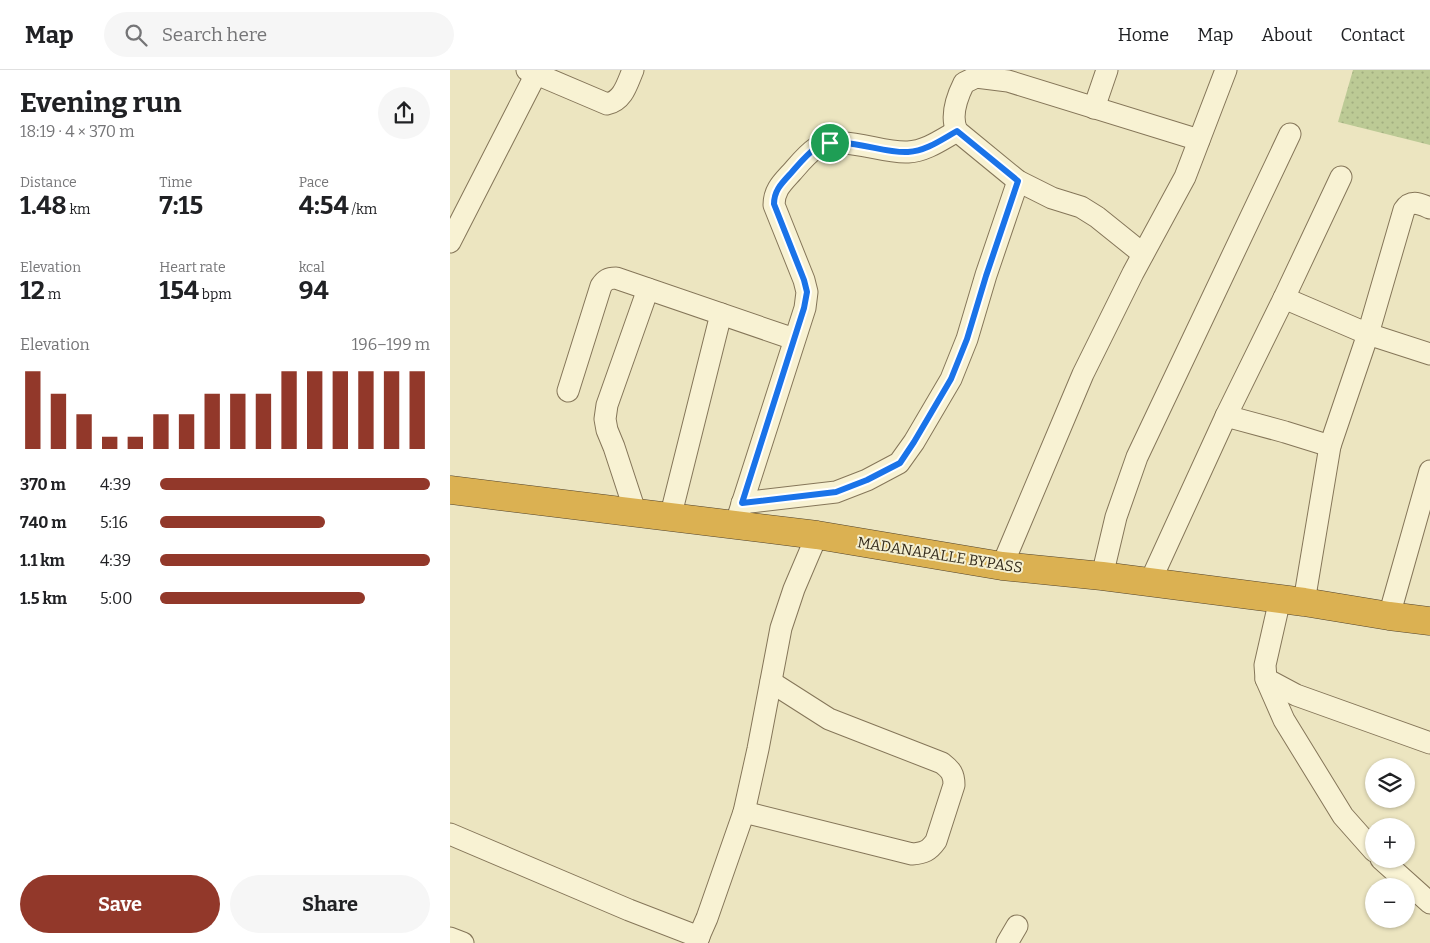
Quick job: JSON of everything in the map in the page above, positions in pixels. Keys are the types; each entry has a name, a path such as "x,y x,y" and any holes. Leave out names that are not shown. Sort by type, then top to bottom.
{"highway":[{"name":"MADANAPALLE BYPASS","path":"450,490 670,518 738,514 817,535 1002,566 1102,576 1292,600 1430,621"}],"street":[{"path":"450,242 534,71 606,104 614,103 620,98 633,70"},
{"path":"1094,108 1107,70"},
{"path":"1002,566 1083,374 1185,177 1226,70"},
{"path":"1144,254 1097,217 1081,208 1052,198 1018,181 957,131 954,117 961,89 964,83 976,77 1008,81 1199,140"},
{"path":"738,514 804,308 807,292 798,261 774,204 774,195 777,189 799,163 817,147 830,143 845,143 894,152 908,152 923,149 957,131"},
{"path":"1102,576 1116,518 1137,457 1290,134"},
{"path":"1150,582 1226,416 1341,177"},
{"path":"738,514 836,492 867,480 900,463 951,379 967,339 1018,181"},
{"path":"1365,841 1343,816 1284,720 1266,679 1265,665 1292,600 1330,446 1368,334 1404,210 1407,204 1412,202 1430,208"},
{"path":"568,391 601,286 605,280 610,278 616,278 648,288 794,339"},
{"path":"636,514 607,430 605,419 607,405 648,288"},
{"path":"1284,298 1368,334 1430,354"},
{"path":"670,518 721,314"},
{"path":"1226,416 1330,446"},
{"path":"1389,616 1430,471"},
{"path":"450,834 697,940 707,918 744,812 781,628 794,589 817,535"},
{"path":"1266,679 1296,695 1430,743"},
{"path":"744,812 912,854 923,853 931,848 936,841 954,785 954,775 942,763 829,719 771,682"},
{"path":"1392,868 1426,895"},
{"path":"450,938 463,943"}],"green space":[{"path":"1353,70 1430,70 1430,145 1338,122"}],"route":[{"path":"957,131 1018,181 967,339 951,379 900,463 867,480 836,492 742,503 804,308 807,292 798,261 774,204 774,195 799,163 817,147 830,143 845,143 894,152 908,152 923,149 957,131"}]}
